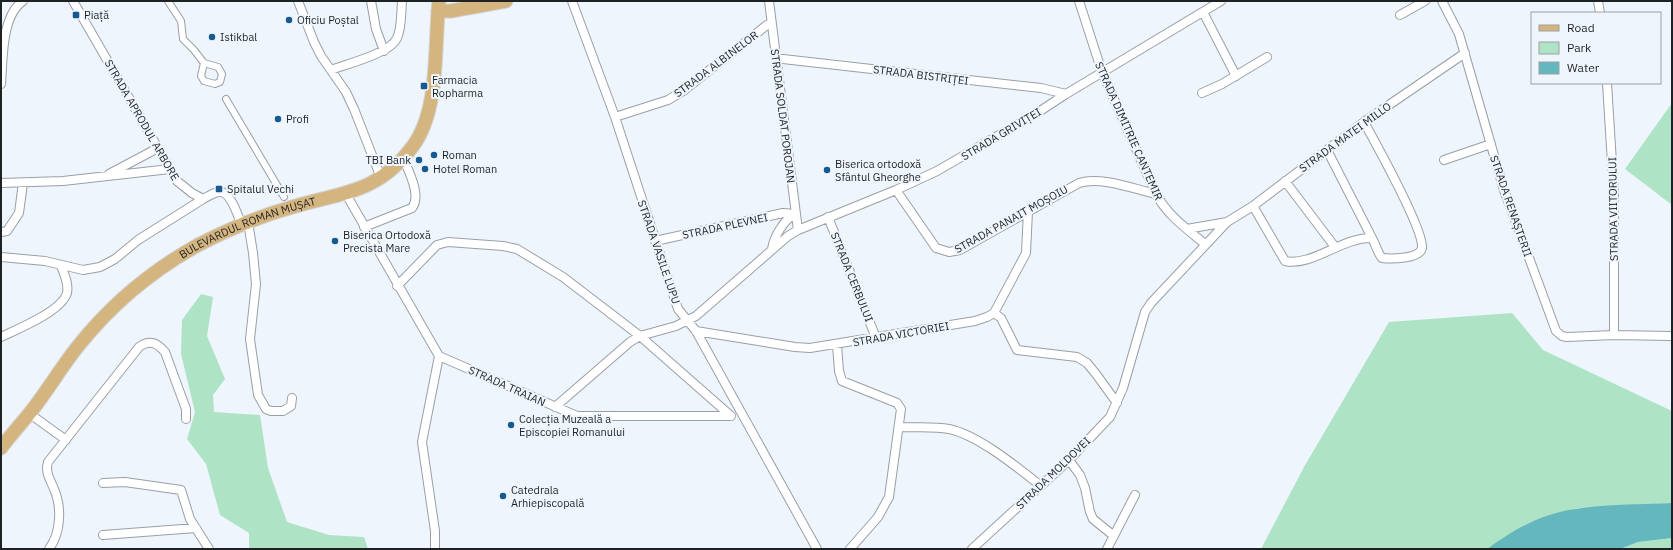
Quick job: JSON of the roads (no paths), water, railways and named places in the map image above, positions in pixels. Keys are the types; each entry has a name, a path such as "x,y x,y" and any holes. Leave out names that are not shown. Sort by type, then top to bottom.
{"main road":[{"path":"439,6 451,12 506,1"},
{"name":"BULEVARDUL ROMAN MUȘAT","path":"1,448 30,414 79,344 121,300 178,256 205,241 245,223 290,207 346,194 363,188 381,178 404,157 413,146 428,115 433,87 439,6"}],"street":[{"path":"1,84 3,44 11,14 17,5 24,1"},
{"name":"STRADA APRODUL ARBORE","path":"73,1 178,182 192,193 203,199"},
{"path":"168,1 181,21 183,38 204,63"},
{"path":"298,1 314,42 346,92 354,109 381,178"},
{"path":"371,1 376,29 384,50"},
{"path":"331,70 384,50 394,44 398,38 402,1"},
{"name":"STRADA VASILE LUPU","path":"572,1 615,117 678,309 696,331 817,549"},
{"name":"STRADA SOLDAT POROJAN","path":"769,1 798,230"},
{"name":"STRADA DIMITRIE CANTEMIR","path":"1079,1 1102,72 1162,206 1170,215 1205,244"},
{"name":"STRADA GRIVIȚEI","path":"554,407 630,342 640,336 688,322 788,236 798,230 896,190 937,171 1037,113 1102,72 1221,1"},
{"path":"1400,15 1425,1"},
{"name":"STRADA RENAȘTERII","path":"1442,1 1452,18 1465,53 1504,190 1556,332 1567,337 1614,335 1672,336"},
{"path":"1598,1 1600,12"},
{"path":"1204,12 1236,76"},
{"name":"STRADA ALBINELOR","path":"615,117 668,100 683,92 767,25 771,24"},
{"name":"STRADA MATEI MILLO","path":"1123,388 1145,312 1151,303 1227,222 1253,206 1364,122 1465,53"},
{"path":"1202,93 1222,84 1266,57"},
{"name":"STRADA BISTRIȚEI","path":"776,60 783,59 1041,88 1066,94"},
{"name":"STRADA VIITORULUI","path":"1607,84 1614,195 1614,335"},
{"path":"226,100 284,197"},
{"path":"1327,150 1376,244 1377,252 1382,258 1410,256 1419,252 1422,248 1420,240 1406,203 1364,122"},
{"path":"1444,160 1491,144"},
{"path":"97,179 158,148"},
{"path":"364,227 412,208 415,204 416,198 413,185 404,157"},
{"path":"1,183 97,179 170,169"},
{"name":"STRADA PANAIT MOȘOIU","path":"896,190 936,248 949,252 960,250 1072,185 1086,181 1102,182 1156,194"},
{"path":"1285,181 1335,247"},
{"path":"1,232 6,231 19,213 23,183"},
{"path":"1,257 45,261 82,270 100,267 115,259 138,240 203,199 218,192 222,192 233,204 245,223 254,253 256,284 250,339 258,395 266,409 271,411 283,410 291,406 292,398"},
{"path":"346,194 397,286 439,356 422,442 435,531 435,549"},
{"path":"1253,206 1285,261 1293,263 1301,262 1335,247 1372,238"},
{"path":"1028,210 1026,253 994,313 1001,318 1017,350 1078,356 1087,363 1117,403"},
{"name":"STRADA PLEVNEI","path":"655,241 783,213 795,214"},
{"name":"STRADA GRIVIȚEI","path":"772,250 773,243 788,218 795,214"},
{"name":"STRADA CERBULUI","path":"828,217 876,338"},
{"name":"STRADA MATEI MILLO","path":"1187,229 1227,222"},
{"path":"397,286 437,245 448,242 503,246 517,249 563,277 640,336 731,416"},
{"path":"1,337 39,319 61,303 67,293 67,281 61,266"},
{"name":"STRADA VICTORIEI","path":"696,331 795,347 810,348 974,321 994,313"},
{"path":"49,549 57,534 58,509 55,490 47,475 46,468 48,462 140,347 145,343 151,342 159,345 165,352 186,409 186,419"},
{"path":"837,344 839,371 842,381 898,403 901,409 891,488 885,506 878,517 850,549"},
{"name":"STRADA TRAIAN","path":"439,356 577,416 743,416"},
{"name":"STRADA MOLDOVEI","path":"972,549 1069,460 1110,417 1123,388"},
{"path":"30,414 66,440"},
{"path":"899,427 940,428 960,432 994,450 1041,486"},
{"path":"1069,460 1080,475 1093,518 1114,536"},
{"path":"103,483 124,482 181,490 190,518 210,549"},
{"path":"1107,549 1135,494"},
{"path":"104,535 196,528"}],"water":[{"path":"1672,503 1672,538 1638,542 1620,549 1487,549 1524,525 1564,511 1595,506"}],"place":[{"name":"Piață","path":"76,15"},
{"name":"Oficiu Poștal","path":"289,20"},
{"name":"Istikbal","path":"212,37"},
{"name":"Farmacia Ropharma","path":"424,86"},
{"name":"Profi","path":"278,119"},
{"name":"Roman","path":"434,155"},
{"name":"TBI Bank","path":"419,160"},
{"name":"Hotel Roman","path":"425,169"},
{"name":"Biserica ortodoxă Sfântul Gheorghe","path":"827,170"},
{"name":"Spitalul Vechi","path":"219,189"},
{"name":"Biserica Ortodoxă Precista Mare","path":"335,241"},
{"name":"Colecția Muzeală a Episcopiei Romanului","path":"511,425"},
{"name":"Catedrala Arhiepiscopală","path":"503,496"}]}
